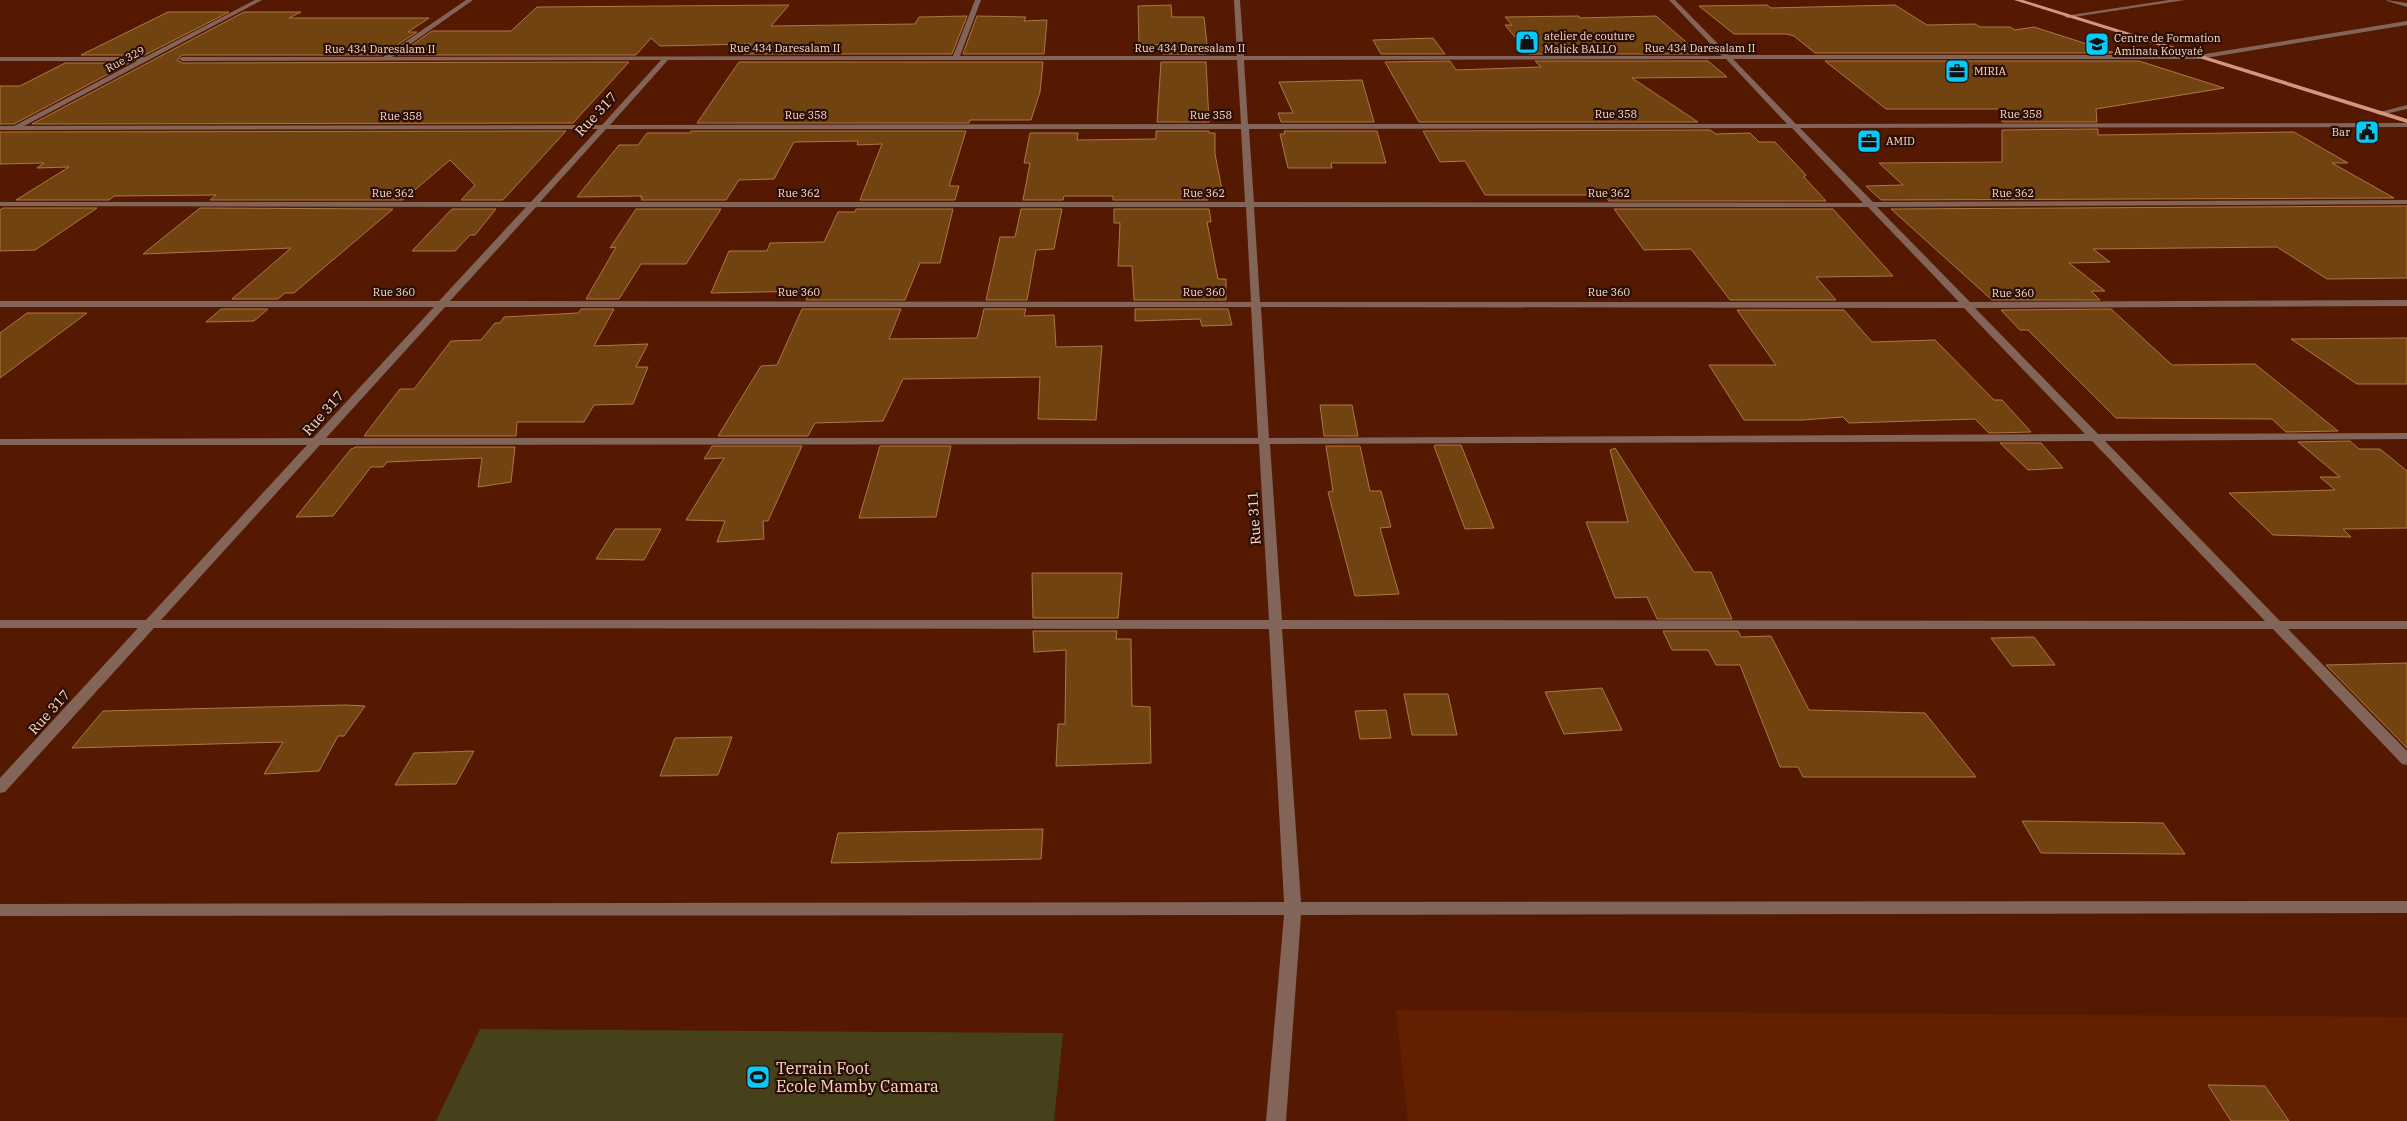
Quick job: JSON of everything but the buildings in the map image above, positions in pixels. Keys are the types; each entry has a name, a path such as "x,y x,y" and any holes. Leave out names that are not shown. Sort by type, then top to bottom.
{"main road":[{"path":"2017,0 2407,123"}],"street":[{"name":"Rue 329","path":"0,136 259,0"},
{"path":"384,59 470,0"},
{"path":"956,58 978,0"},
{"name":"Rue 311","path":"1237,0 1293,909 1276,1121"},
{"path":"1672,0 2407,760"},
{"path":"2067,16 2182,0"},
{"path":"2389,0 2407,5"},
{"name":"Rue 434 Daresalam II","path":"182,59 2199,57 2407,23"},
{"name":"Rue 317","path":"0,788 667,58"},
{"path":"0,59 147,59"},
{"path":"2380,113 2407,107"},
{"name":"Rue 358","path":"0,128 2407,123"},
{"name":"Rue 362","path":"0,204 1250,205 2407,202"},
{"name":"Rue 360","path":"0,304 1967,305 2407,303"},
{"path":"0,442 1264,441 2407,436"},
{"path":"0,624 2407,625"},
{"path":"0,910 2407,907"}],"shaded area":[{"path":"1396,1010 2407,1017 2407,1121 1408,1121"},
{"name":"Terrain Foot Ecole Mamby Camara","path":"480,1029 1063,1033 1054,1121 436,1121"}],"place":[{"name":"atelier de couture Malick BALLO","path":"1527,42"},
{"name":"Centre de Formation Aminata Kouyaté","path":"2097,44"},
{"name":"MIRIA","path":"1957,71"},
{"name":"Bar","path":"2367,132"},
{"name":"AMID","path":"1869,141"},
{"name":"Terrain Foot Ecole Mamby Camara","path":"758,1077"}]}
